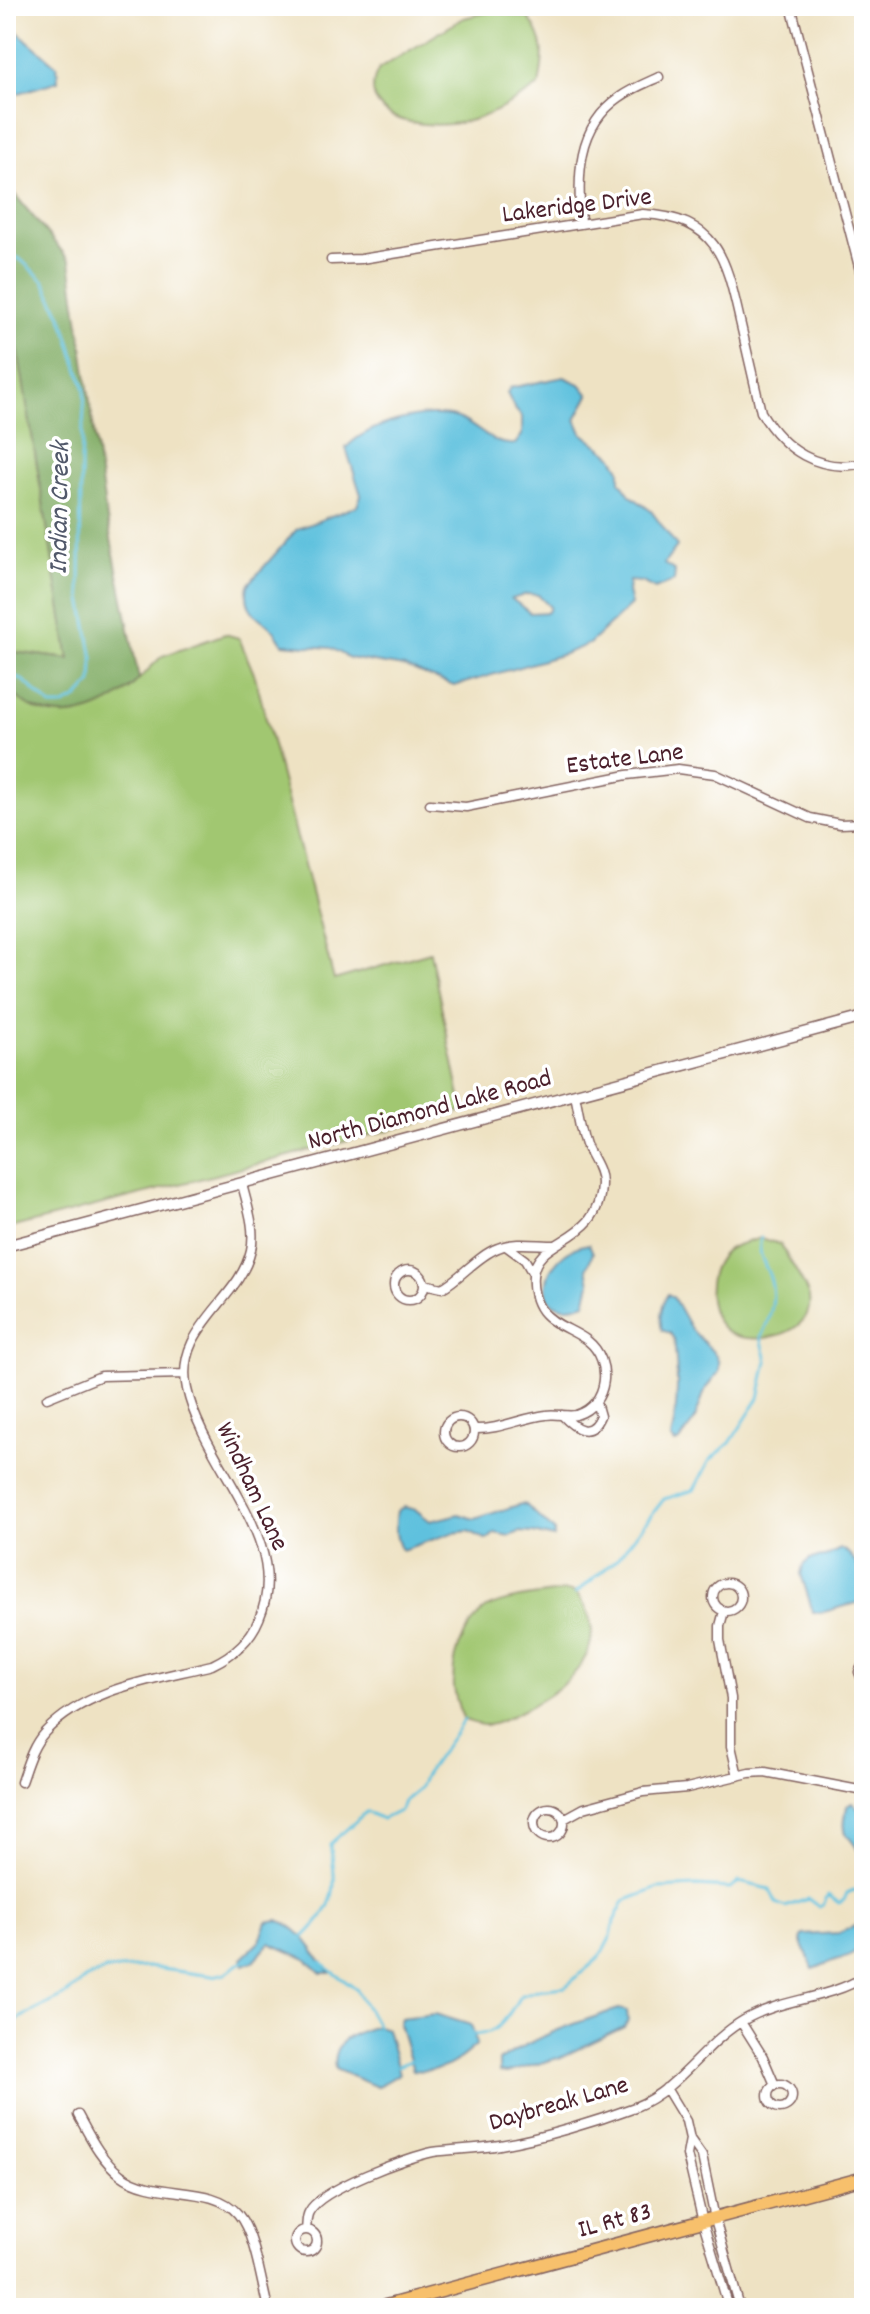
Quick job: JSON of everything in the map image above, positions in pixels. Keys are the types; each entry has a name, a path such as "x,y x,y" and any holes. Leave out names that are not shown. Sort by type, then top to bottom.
{"main road":[{"name":"IL Rt 83","path":"378,2308 864,2178"}],"street":[{"path":"791,6 864,286"},
{"path":"581,223 579,164 590,130 620,97 659,77"},
{"name":"Lakeridge Drive","path":"331,260 361,259 643,214 680,220 700,231 718,250 729,271 761,412 771,429 786,445 813,460 839,465 864,463"},
{"name":"Estate Lane","path":"430,804 466,807 627,775 678,769 715,774 810,818 840,824 864,823"},
{"name":"North Diamond Lake Road","path":"6,1246 864,1017"},
{"path":"474,1429 487,1430 546,1414 574,1415 596,1402 603,1391 605,1378 597,1351 547,1316 539,1308 535,1297 533,1274 536,1264 555,1245 584,1228 594,1214 601,1186 601,1174 588,1147 575,1095"},
{"path":"47,1398 101,1376 185,1374 189,1350 203,1320 241,1275 248,1261 252,1227 242,1184"},
{"path":"424,1284 442,1288 495,1249 555,1245"},
{"path":"506,1246 525,1260 533,1274"},
{"name":"Windham Lane","path":"21,1782 29,1756 46,1732 72,1712 118,1689 225,1659 248,1637 266,1604 267,1563 257,1535 196,1415 185,1374"},
{"path":"562,1415 573,1427 588,1431 596,1427 600,1416 596,1402"},
{"path":"724,1611 720,1640 731,1698 731,1746 738,1776"},
{"path":"864,1662 859,1672 864,1685"},
{"path":"564,1819 584,1808 643,1792 687,1788 765,1772 864,1791"},
{"name":"Daybreak Lane","path":"306,2230 308,2212 323,2196 395,2162 433,2152 502,2145 640,2105 666,2088 722,2035 741,2022 764,2009 821,1996 864,1977"},
{"path":"741,2022 763,2057 775,2085"},
{"path":"666,2088 686,2121 690,2139 702,2156 709,2220 729,2308"},
{"path":"78,2115 106,2162 123,2177 156,2190 212,2198 238,2214 248,2234 268,2308"},
{"path":"690,2139 687,2155 740,2308"}],"green space":[{"path":"492,11 529,18 535,27 543,50 539,86 493,112 446,125 400,119 388,114 378,104 373,86 379,69 464,18"},
{"path":"6,184 70,261 105,509 139,679 116,698 75,714 45,713 28,705 6,688 6,651 69,659 18,350 6,352"},
{"path":"18,349 69,659 6,651 6,352"},
{"path":"225,634 239,638 255,676 334,980 430,952 463,1111 6,1229 6,688 33,708 128,690 162,656"},
{"path":"761,1238 780,1244 808,1293 808,1311 802,1321 779,1335 765,1338 738,1336 728,1332 715,1316 710,1295 712,1273 716,1263 730,1248"},
{"path":"567,1591 576,1593 588,1612 592,1631 582,1663 570,1678 539,1702 505,1720 485,1725 464,1720 455,1696 455,1660 463,1637 476,1618 487,1608 505,1601"}],"water":[{"path":"6,22 57,66 58,81 6,97"},
{"path":"564,377 580,384 589,395 576,419 582,433 612,456 620,469 620,481 630,495 651,511 677,546 664,564 675,571 674,581 655,589 642,582 629,581 631,605 589,644 454,686 404,667 349,658 331,648 283,644 250,607 248,585 297,529 357,506 361,495 346,448 355,439 382,425 431,415 458,418 492,439 515,444 522,435 522,417 507,393 510,388","holes":["527,594 538,595 550,607 548,612 530,613 512,599"]},
{"path":"589,1244 593,1253 587,1268 590,1283 585,1303 566,1307 554,1304 548,1296 546,1284 550,1271 572,1249"},
{"path":"668,1294 719,1363 719,1372 706,1388 694,1421 680,1441 675,1443 671,1438 677,1389 674,1339 662,1330 661,1321"},
{"path":"521,1504 554,1531 554,1538 520,1532 509,1536 495,1533 487,1540 469,1531 452,1533 402,1550 398,1541 397,1511 404,1507 416,1510 430,1521 459,1514 475,1519"},
{"path":"840,1549 856,1563 864,1599 820,1613 813,1612 801,1574 803,1565 810,1559 825,1557"},
{"path":"852,1803 864,1814 864,1852 859,1853 845,1828 847,1806"},
{"path":"278,1920 302,1935 330,1973 321,1973 306,1959 270,1943 254,1961 244,1965 242,1958 260,1941 267,1922"},
{"path":"864,1924 864,1933 858,1950 813,1969 801,1940 803,1935 839,1933"},
{"path":"619,2009 627,2011 628,2021 624,2027 561,2057 507,2073 499,2072 499,2061 527,2044"},
{"path":"435,2014 471,2025 477,2044 448,2066 413,2070 399,2024 401,2018"},
{"path":"377,2026 387,2029 399,2074 377,2087 335,2069 334,2059 340,2044 346,2039"}],"waterway":[{"name":"Indian Creek","path":"6,253 20,259 44,281 63,320 85,390 80,588 93,659 92,682 78,698 62,706 51,706 24,681 6,672"},
{"path":"576,1593 617,1559 664,1499 694,1490 710,1460 730,1443 759,1398 767,1361 761,1337 773,1296 761,1255 761,1238"},
{"path":"303,1938 323,1916 332,1896 334,1873 330,1844 366,1812 383,1819 401,1810 404,1801 419,1789 425,1775 464,1720"},
{"path":"474,2035 497,2027 520,1996 537,1990 565,1987 600,1957 624,1901 659,1888 730,1888 739,1882 770,1889 776,1903 785,1907 808,1899 819,1907 828,1895 839,1903 854,1890 864,1893"},
{"path":"6,2025 106,1970 147,1967 212,1976 226,1973 246,1959"},
{"path":"320,1962 357,1990 377,2026"},
{"path":"397,2066 410,2061"}]}
